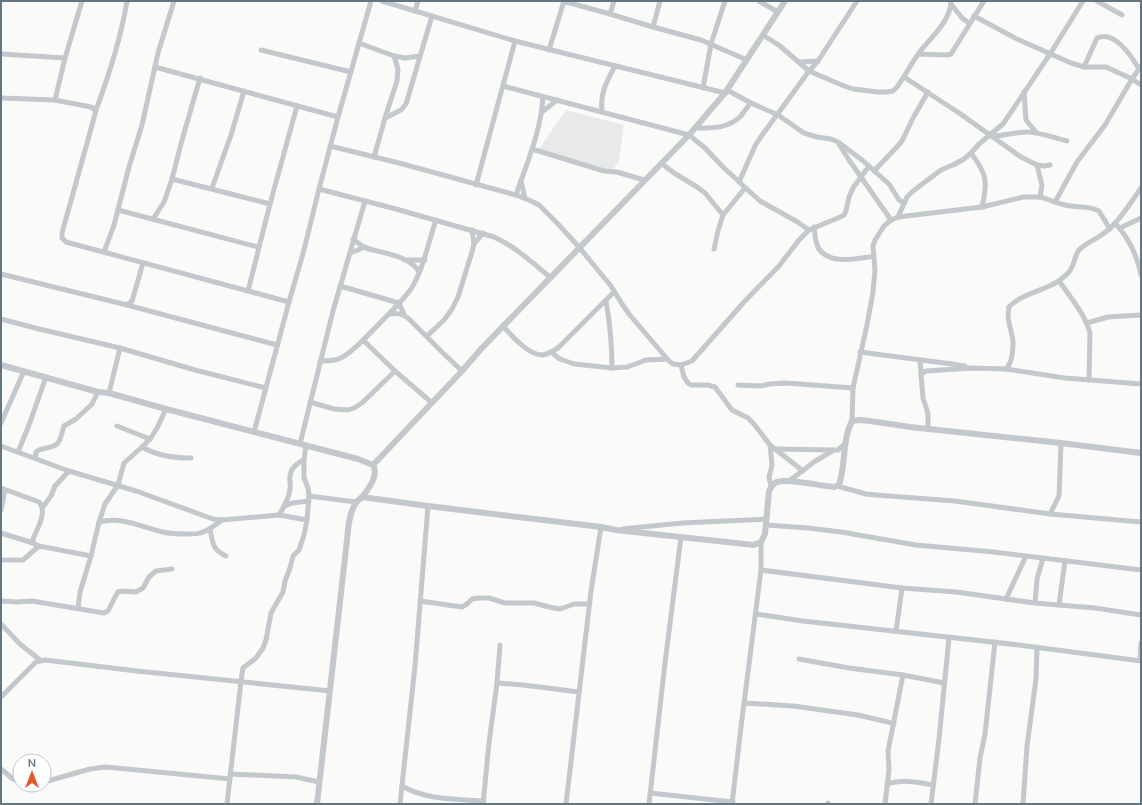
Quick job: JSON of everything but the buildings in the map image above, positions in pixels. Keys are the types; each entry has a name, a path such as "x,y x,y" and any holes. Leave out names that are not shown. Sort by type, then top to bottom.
{"street":[{"path":"55,100 65,58 82,1"},
{"path":"127,1 116,52 96,110 61,236 63,240 289,302"},
{"path":"104,252 114,225 142,125 158,52 174,1"},
{"path":"254,432 304,250 330,146 371,1"},
{"path":"382,1 549,50 703,88 726,92 778,115 804,133 838,142 889,184 899,200 904,203"},
{"path":"415,11 418,1"},
{"path":"549,50 564,1 701,40 747,60"},
{"path":"610,14 614,1"},
{"path":"653,27 660,1"},
{"path":"703,88 711,44 725,1"},
{"path":"759,1 778,12"},
{"path":"373,465 503,326 689,135 726,92 785,1"},
{"path":"919,54 951,54 984,1"},
{"path":"1077,1 1080,7"},
{"path":"898,217 907,197 941,170 955,164 971,153 979,144 992,136 1003,124 1050,54 1083,1"},
{"path":"1097,1 1122,15"},
{"path":"740,182 755,146 809,71 818,61 855,2"},
{"path":"763,35 800,62 809,71 853,89 878,92 893,91 946,19 951,2"},
{"path":"951,2 962,18 969,23"},
{"path":"385,118 401,110 406,104 432,16"},
{"path":"974,16 1017,39 1076,65 1084,67 1106,67 1132,79 1141,85"},
{"path":"1055,202 1077,162 1105,125 1140,68 1122,46 1114,40 1106,37 1097,38 1084,67"},
{"path":"476,185 515,41"},
{"path":"359,43 394,56 405,58 420,56"},
{"path":"261,50 351,72"},
{"path":"1,54 65,58"},
{"path":"374,157 398,74 394,56"},
{"path":"800,62 818,61"},
{"path":"602,112 601,102 604,90 615,66"},
{"path":"155,67 200,78 338,117"},
{"path":"904,77 1021,157 1037,165 1050,165"},
{"path":"153,219 164,202 172,179 200,78"},
{"path":"503,86 689,135 705,148 760,201 809,230"},
{"path":"212,188 231,135 244,91"},
{"path":"874,171 902,141 928,92"},
{"path":"1024,92 1026,120 1036,132"},
{"path":"516,195 532,149 542,112 543,97"},
{"path":"1,98 55,100 91,107 96,110"},
{"path":"542,112 557,100"},
{"path":"695,128 713,128 726,125 740,116 751,103"},
{"path":"248,291 258,247 297,106"},
{"path":"992,136 1036,132 1067,141"},
{"path":"838,142 848,160 891,220"},
{"path":"330,146 516,195 539,205 579,247 611,286 622,304 639,326 667,359 673,364 681,365 692,360 696,356 744,302 779,266 799,240 809,230 844,215 853,188 869,166"},
{"path":"532,149 604,171 617,172 644,180"},
{"path":"971,153 983,171 986,186 982,207"},
{"path":"661,163 705,193 723,215"},
{"path":"1037,165 1042,185 1040,197"},
{"path":"172,179 270,204"},
{"path":"521,181 524,198"},
{"path":"714,249 723,215 745,188"},
{"path":"1006,369 1009,366 1011,359 1013,342 1008,324 1009,307 1018,300 1059,281 1071,269 1078,251 1110,229 1141,188"},
{"path":"319,189 494,237 506,242 551,278"},
{"path":"985,196 992,205"},
{"path":"837,486 839,485 842,476 846,443 852,421 853,388 867,325 872,292 875,270 873,246 884,226 891,220 898,217 982,207 1023,197 1040,197 1065,205 1089,207 1097,210 1110,229"},
{"path":"227,804 243,668 256,658 266,640 271,613 283,592 293,556 300,548 307,520 309,498 308,488 304,478 303,445 310,402 364,201"},
{"path":"118,210 258,247"},
{"path":"1120,228 1141,218"},
{"path":"320,361 343,357 363,340 399,303 411,288 425,260 436,220"},
{"path":"1115,223 1127,237 1136,256 1141,275"},
{"path":"814,227 819,249 828,256 848,260 874,256"},
{"path":"472,230 474,244"},
{"path":"427,336 444,320 452,309 464,279 474,244 483,233"},
{"path":"353,239 365,247 407,260 425,260"},
{"path":"350,253 365,247"},
{"path":"407,260 414,265 419,272"},
{"path":"127,305 132,301 143,263"},
{"path":"2,274 127,305 277,345"},
{"path":"1059,281 1087,323 1090,333 1089,380"},
{"path":"340,286 399,303"},
{"path":"503,326 528,350 535,354 544,355 558,348 614,292"},
{"path":"606,301 612,348 612,368"},
{"path":"399,303 404,315 462,370"},
{"path":"389,314 404,315"},
{"path":"1087,323 1108,317 1141,315"},
{"path":"1,319 120,348 195,370 266,388"},
{"path":"369,346 370,333"},
{"path":"363,340 395,371 431,402"},
{"path":"109,393 120,348"},
{"path":"551,352 560,359 574,364 612,368 626,367 646,360 667,359"},
{"path":"860,352 972,368"},
{"path":"920,360 923,398 928,414 928,429"},
{"path":"1,365 98,392 109,393 358,459 373,465"},
{"path":"681,365 684,377 688,383 691,385 708,385 715,388 732,410 748,418 772,447 803,471"},
{"path":"921,374 926,371 972,368 1006,369 1065,378 1141,384"},
{"path":"1,423 24,371"},
{"path":"310,402 334,409 348,410 354,408 362,403 395,371"},
{"path":"18,452 46,377"},
{"path":"738,385 756,386 786,383 853,388"},
{"path":"35,458 36,452 39,449 57,444 60,440 64,426 76,419 92,404 98,392"},
{"path":"78,608 80,592 105,504 118,485 124,463 150,439 166,409"},
{"path":"852,421 865,420 910,428 1062,443 1141,453"},
{"path":"117,426 150,439"},
{"path":"772,447 838,450 846,443"},
{"path":"1050,514 1059,496 1062,443"},
{"path":"1,446 68,471 118,485 213,519 222,520 279,515 307,520"},
{"path":"142,447 151,452 169,457 191,458"},
{"path":"650,793 733,803 761,570 761,542 765,534 768,499 771,486 769,477 772,465 772,447"},
{"path":"789,481 834,450"},
{"path":"279,515 285,506 291,488 290,476 292,468 297,463 304,460"},
{"path":"316,804 350,516 356,502 362,497 374,478 375,472 373,465"},
{"path":"42,508 52,496 55,486 68,471"},
{"path":"771,486 775,482 789,481 829,487 837,486 876,496 955,501 1050,514 1141,522"},
{"path":"1,510 3,489 39,502 42,508 42,515 33,543"},
{"path":"362,497 616,530 754,545 761,542"},
{"path":"285,506 309,498 356,502"},
{"path":"400,804 415,666 428,506"},
{"path":"99,522 118,520 163,532 200,534 222,520"},
{"path":"616,530 690,523 767,522 841,532 916,545 961,548 1141,570"},
{"path":"566,804 590,604 601,527"},
{"path":"210,529 213,544 218,552 226,556"},
{"path":"1,533 39,546 91,556"},
{"path":"649,804 681,537"},
{"path":"1,560 23,560 39,546"},
{"path":"1006,599 1026,556"},
{"path":"1035,603 1037,579 1043,558"},
{"path":"1059,605 1066,561"},
{"path":"1,600 18,602 32,601 104,613 108,611 118,592 136,592 142,588 149,577 156,571 172,569"},
{"path":"761,570 902,588 967,593 1035,603 1095,608 1141,615"},
{"path":"896,631 902,588"},
{"path":"420,601 462,607 475,598 489,598 505,603 534,603 560,609 574,604 590,604"},
{"path":"756,614 803,621 1037,647 1140,661 1141,643"},
{"path":"1,624 20,644 40,660 330,692"},
{"path":"931,804 949,638"},
{"path":"975,804 980,758 985,734 995,642"},
{"path":"402,786 410,791 438,798 484,803 500,645"},
{"path":"1023,804 1027,746 1036,679 1037,647"},
{"path":"799,659 944,683"},
{"path":"1,697 36,662 40,660"},
{"path":"885,804 889,770 888,751 903,675"},
{"path":"497,683 579,692"},
{"path":"744,703 794,706 858,715 894,724"},
{"path":"52,780 106,767 230,776 296,777 319,782"},
{"path":"1,769 12,778"},
{"path":"887,784 903,781 933,785"},
{"path":"400,795 410,791"}],"shaded area":[{"path":"566,110 624,125 619,161 612,171 539,149"}]}
